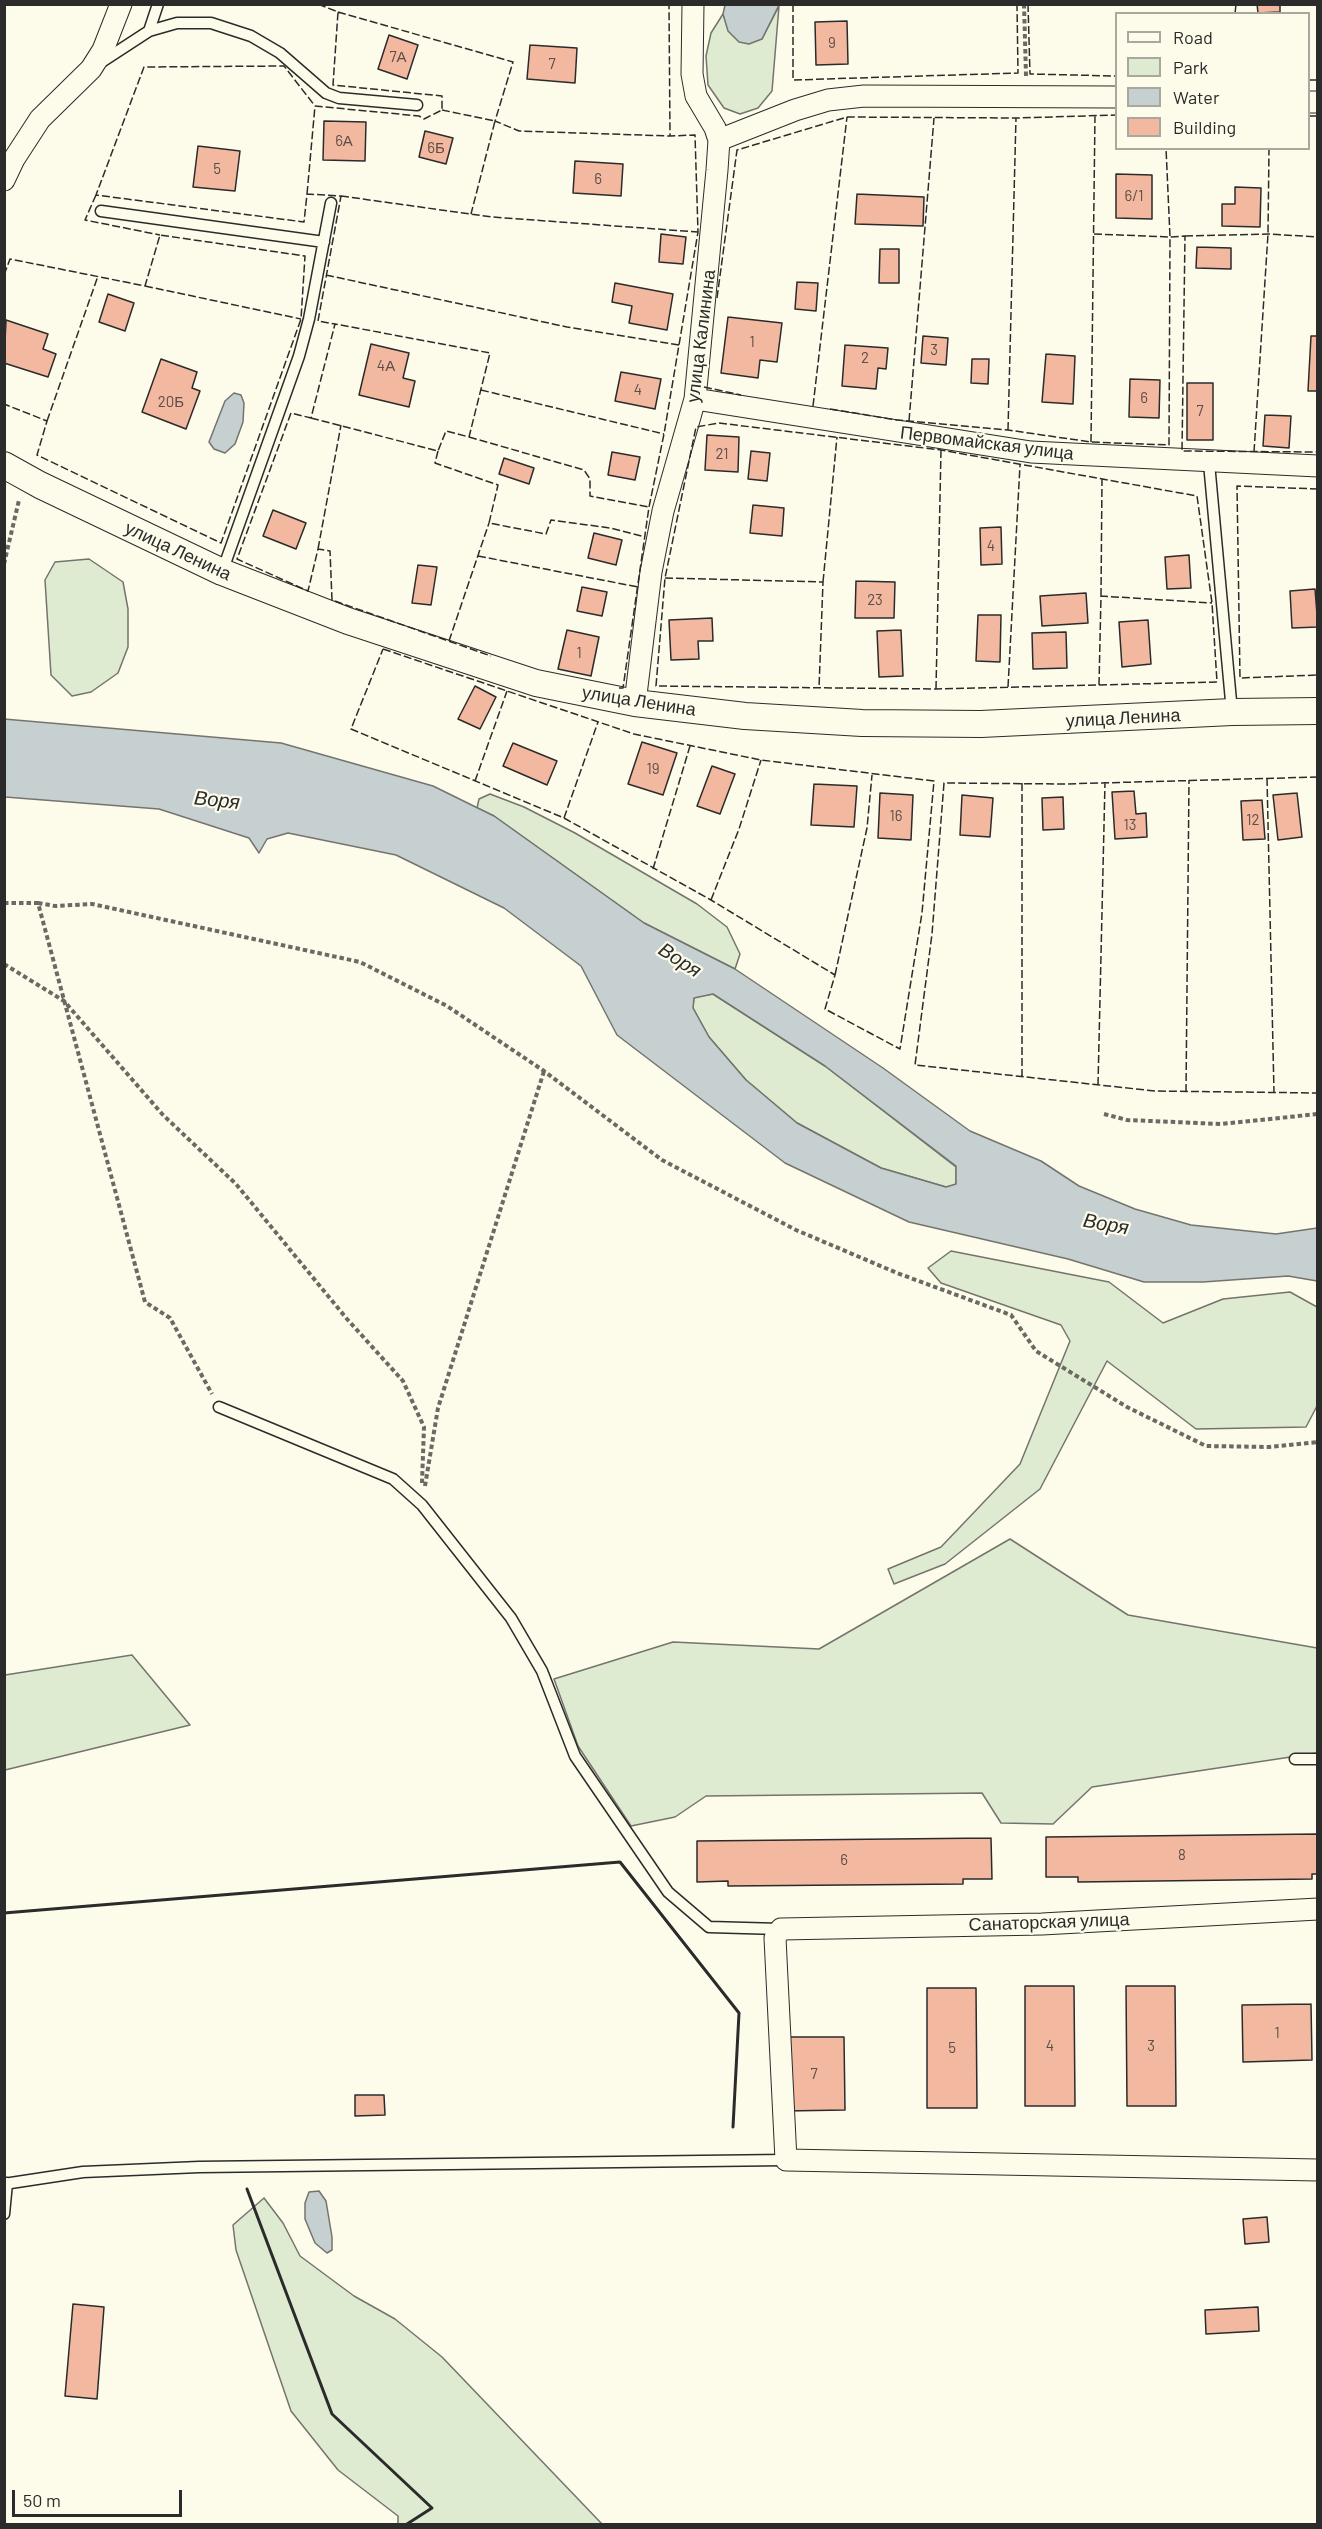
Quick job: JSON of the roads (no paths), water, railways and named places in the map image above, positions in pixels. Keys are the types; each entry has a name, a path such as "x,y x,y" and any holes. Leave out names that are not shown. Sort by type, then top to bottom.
{"street":[{"path":"4,180 14,159 40,119 91,69 104,50 121,4"},
{"path":"693,4 692,74 696,96 719,140 795,110 828,100 864,96 1115,97"},
{"name":"улица Калинина","path":"635,703 651,572 663,511 695,399 719,140"},
{"name":"Первомайская улица","path":"695,399 1031,452 1209,463 1317,466"},
{"name":"улица Ленина","path":"15,470 222,572 432,651 536,682 635,703 745,716 862,723 993,724 1232,712 1317,711"},
{"name":"Санаторская улица","path":"781,1929 1042,1924 1317,1909"},
{"path":"781,1929 775,1938 786,2160 1317,2170"}],"lane":[{"path":"149,31 158,4"},
{"path":"91,69 149,31 177,22 211,24 232,29 280,53 326,93 339,98 417,105"},
{"path":"222,572 299,356 309,319 331,203"},
{"path":"102,211 324,242"},
{"path":"1209,463 1232,712"},
{"path":"219,1407 393,1479 422,1504 511,1618 542,1671 574,1756 668,1892 709,1927 781,1929"},
{"path":"1295,1759 1317,1759"},
{"path":"4,2214 6,2184 82,2172 199,2167 786,2160"}],"water":[{"path":"725,4 779,5 762,39 749,44 739,42 728,31 723,14"},
{"path":"234,393 241,395 244,403 243,422 235,444 225,453 214,449 209,442 225,401"},
{"name":"Воря","path":"4,719 281,743 433,786 494,816 644,923 735,969 883,1068 970,1131 1041,1161 1079,1186 1135,1209 1191,1225 1276,1234 1317,1228 1317,1281 1288,1276 1203,1282 1144,1282 1068,1259 909,1222 785,1163 617,1035 581,966 504,908 396,855 288,833 267,839 259,853 249,838 159,809 5,797","holes":["713,994 825,1066 956,1166 956,1184 946,1187 881,1168 797,1123 746,1080 709,1037 693,1008 694,998"]},
{"path":"319,2191 326,2201 332,2237 332,2250 327,2253 315,2243 305,2219 305,2203 309,2192"}]}
